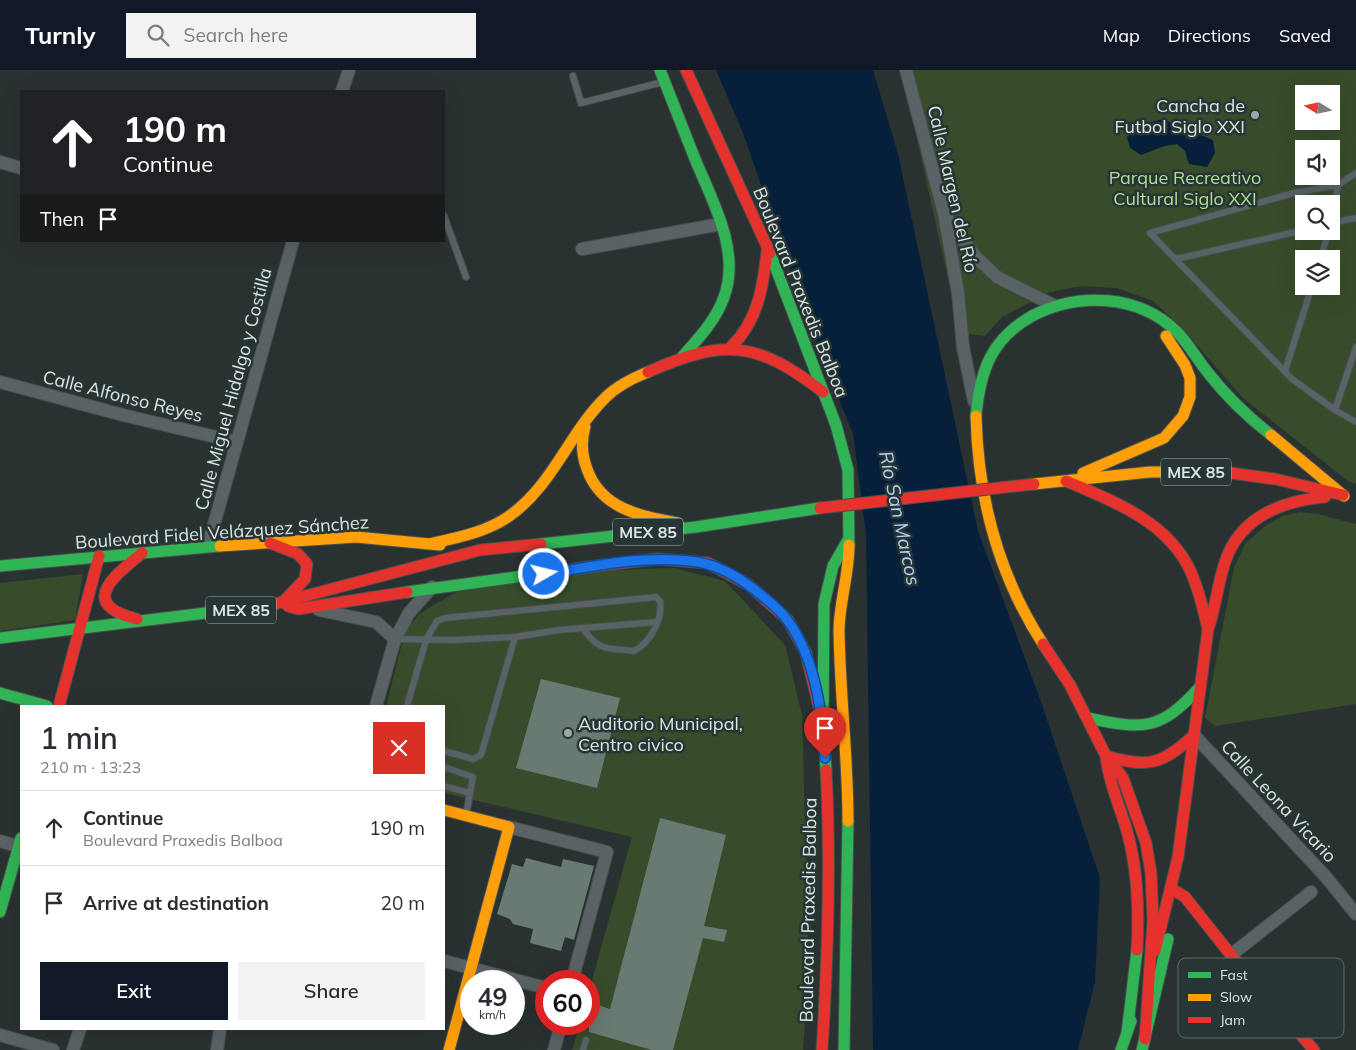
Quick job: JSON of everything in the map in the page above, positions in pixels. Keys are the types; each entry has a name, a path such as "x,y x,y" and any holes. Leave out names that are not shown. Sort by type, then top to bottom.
{"main road":[{"path":"660,70 721,224 728,249 729,281 720,312 683,356"},
{"name":"Boulevard Praxedis Balboa","path":"686,70 767,246 836,426 848,470 849,568 839,629 848,771 847,963 844,1050"},
{"path":"731,347 742,339 759,302 765,276 767,246"},
{"path":"1143,1044 1152,902 1148,849 1123,778 1106,756 1088,718 1013,593 1001,564 978,460 974,406 981,372 999,341 1017,325 1042,310 1070,301 1101,298 1130,305 1152,314 1176,332 1238,407 1259,427 1318,470 1344,496"},
{"path":"1065,480 1164,438 1174,430 1185,412 1190,392 1190,379 1187,369 1152,314"},
{"path":"429,544 489,530 519,508 551,475 588,418 604,398 630,380 683,356 706,349 731,347 779,360 800,373 824,393"},
{"path":"588,418 582,434 583,457 589,480 598,494 619,508 642,516 696,527"},
{"name":"Boulevard Fidel Velázquez Sánchez","path":"0,638 267,606 476,551 696,527 820,508 1065,480 1144,472 1226,473 1265,477 1356,500"},
{"path":"1065,480 1119,504 1154,524 1176,545 1193,572 1203,599 1208,629"},
{"path":"1143,1044 1161,974 1174,890 1208,629 1227,555 1233,542 1250,522 1266,512 1294,500 1344,496"},
{"name":"Boulevard Praxedis Balboa","path":"822,1050 827,976 829,827 823,724 824,604 833,566 850,535"},
{"name":"Boulevard Fidel Velázquez Sánchez","path":"0,566 208,546 356,537 429,544 476,551"},
{"path":"270,542 298,554 307,564 308,574 302,585 286,595 284,601 288,606 298,609 432,587 634,561 657,559 708,563 749,585 788,620 806,653 823,724"},
{"path":"142,553 111,579 105,596 109,607 117,614 149,621"},
{"path":"59,705 99,556"},
{"path":"1088,718 1135,726 1152,724 1176,714 1200,686"},
{"path":"0,693 43,705"},
{"path":"1106,756 1134,765 1157,763 1173,756 1194,735"},
{"path":"1106,756 1109,782 1121,811 1130,845 1139,917 1135,980 1124,1049"},
{"path":"445,810 509,827 449,1050"},
{"path":"0,912 20,844"},
{"path":"1127,1033 1149,973 1174,890"},
{"path":"1174,890 1185,897 1234,958"},
{"path":"1304,1038 1314,1050"}],"street":[{"path":"342,90 349,70"},
{"name":"Calle Margen del Río","path":"906,70 944,214 958,293 963,347 974,406"},
{"path":"0,162 20,168"},
{"path":"944,214 975,256 997,277 1055,306"},
{"path":"582,249 721,224"},
{"name":"Calle Miguel Hidalgo y Costilla","path":"208,546 294,242"},
{"name":"Calle Alfonso Reyes","path":"0,382 123,415 237,442"},
{"path":"376,705 396,639 409,613 432,587"},
{"path":"307,607 376,622 396,639"},
{"name":"Calle Leona Vicario","path":"1194,735 1326,877 1356,914"},
{"path":"509,827 607,852 575,970"},
{"path":"0,841 20,844"},
{"path":"1231,955 1311,892"},
{"path":"445,961 535,985"},
{"path":"73,1050 80,1030"},
{"path":"217,1050 220,1030"},
{"path":"0,1035 53,1050"},
{"path":"554,1050 558,1035"}],"lane":[{"path":"573,76 582,103 664,82"},
{"path":"1340,184 1356,174"},
{"path":"1356,218 1331,223 1338,185 1294,193 1150,233 1292,379 1335,410 1356,422"},
{"path":"445,219 466,278"},
{"path":"1176,259 1295,232"},
{"path":"1285,371 1309,295"},
{"path":"1335,410 1356,347"},
{"path":"407,705 426,640 432,626 444,618 656,597 660,601 661,607 658,622 647,641 634,651 604,647 592,642 583,628"},
{"path":"396,639 426,640 515,637 583,628 658,622"},
{"path":"445,751 473,759 481,755 515,637"},
{"path":"445,767 471,775 473,780 465,816"},
{"path":"445,786 470,793"},
{"path":"583,1050 586,1040"}],"green space":[{"name":"Parque Recreativo Cultural Siglo XXI","path":"902,70 1356,70 1356,484 1348,481 1244,399 1182,328 1153,301 1117,288 1081,286 1050,292 1002,317 985,336 969,334 957,320"},
{"path":"1300,512 1318,514 1356,524 1356,704 1215,726 1205,718 1234,568 1245,544 1264,527 1282,516"},
{"path":"673,568 725,581 785,645 802,715 809,969 803,1050 572,1050 577,1035 600,1035 600,970 595,970 632,837 445,793 445,705 386,705 405,632 420,613 456,592 583,571"},
{"path":"83,574 75,620 0,631 0,583"}],"water":[{"name":"Río San Marcos","path":"716,70 873,70 898,154 978,531 1040,699 1100,878 1095,982 1078,1050 873,1050 866,534 853,434 812,332 743,133"},
{"path":"1162,119 1213,140 1215,153 1207,167 1189,164 1185,151 1177,144 1165,146 1141,155 1130,148 1127,137 1138,126"}],"building":[{"name":"Auditorio Municipal, Centro civico","path":"541,679 620,698 597,788 516,768"},
{"path":"660,818 726,835 704,926 727,930 724,942 703,938 673,1050 652,1050 600,1035 600,1006 610,1009"},
{"path":"526,858 561,867 563,859 594,866 574,940 565,937 561,951 530,943 533,929 513,924 510,919 497,914 512,864 523,867"}],"traffic: fast":[{"path":"660,70 716,209 727,244 729,262 728,280 721,305 706,328 683,356"},
{"path":"770,253 836,425 848,470 849,545"},
{"path":"976,416 981,385 990,358 997,346 1018,325 1050,308 1088,300 1108,301 1127,304 1145,310 1162,319 1177,332 1230,399 1271,435"},
{"path":"541,544 696,527 820,508"},
{"path":"826,770 823,724 824,604 833,566 849,538"},
{"path":"0,566 220,546"},
{"path":"407,592 604,565"},
{"path":"0,638 214,612"},
{"path":"1088,718 1124,724 1150,724 1174,712 1200,687"},
{"path":"0,693 43,705"},
{"path":"844,1050 848,821"},
{"path":"0,912 20,842"},
{"path":"1142,1050 1168,939"},
{"path":"1127,1033 1137,950"},
{"path":"1121,1050 1131,1021"}],"traffic: slow":[{"path":"1083,473 1164,438 1183,416 1190,397 1190,378 1185,365 1166,336"},
{"path":"429,544 480,531 508,517 537,491 581,427 606,397 626,382 648,372"},
{"path":"976,416 981,476 986,506 994,535 1014,591 1043,644"},
{"path":"585,427 584,459 593,483 602,493 612,502 636,513 678,523"},
{"path":"1271,435 1344,496"},
{"path":"1034,484 1150,472 1224,472"},
{"path":"220,546 356,537 440,545"},
{"path":"848,821 839,631 849,545"},
{"path":"445,810 509,827 449,1050"}],"traffic: jam":[{"path":"686,70 770,253"},
{"path":"731,347 747,326 758,303 767,251"},
{"path":"648,372 698,354 719,350 739,350 759,354 778,363 800,375 823,392"},
{"path":"1224,472 1275,479 1343,495"},
{"path":"1066,481 1120,505 1168,538 1190,570 1208,629"},
{"path":"820,508 1034,484"},
{"path":"1209,626 1225,562 1232,546 1241,533 1264,514 1278,507 1325,497"},
{"path":"270,543 298,554 307,564 305,579 284,601 288,606 298,609 407,592"},
{"path":"214,612 267,606 480,550 541,544"},
{"path":"137,619 119,613 109,606 105,598 106,589 112,580 142,553"},
{"path":"59,705 99,556"},
{"path":"604,565 657,559 708,563 749,585 788,620 806,653 823,724"},
{"path":"1155,951 1178,857 1208,629"},
{"path":"1043,644 1070,685 1105,754 1123,778 1146,843 1151,873 1153,920 1145,1039"},
{"path":"1106,756 1133,762 1144,763 1154,761 1173,753 1194,735"},
{"path":"1106,757 1134,863 1138,907 1137,950"},
{"path":"822,1050 828,910 826,770"},
{"path":"1172,889 1185,897 1234,958"},
{"path":"1304,1038 1314,1050"}],"place":[{"name":"Cancha de Futbol Siglo XXI","path":"1255,115"},
{"name":"Auditorio Municipal, Centro civico","path":"568,733"}],"route":[{"path":"544,574 657,559 689,560 708,563 749,585 788,620 806,653 823,724 825,758"}]}
